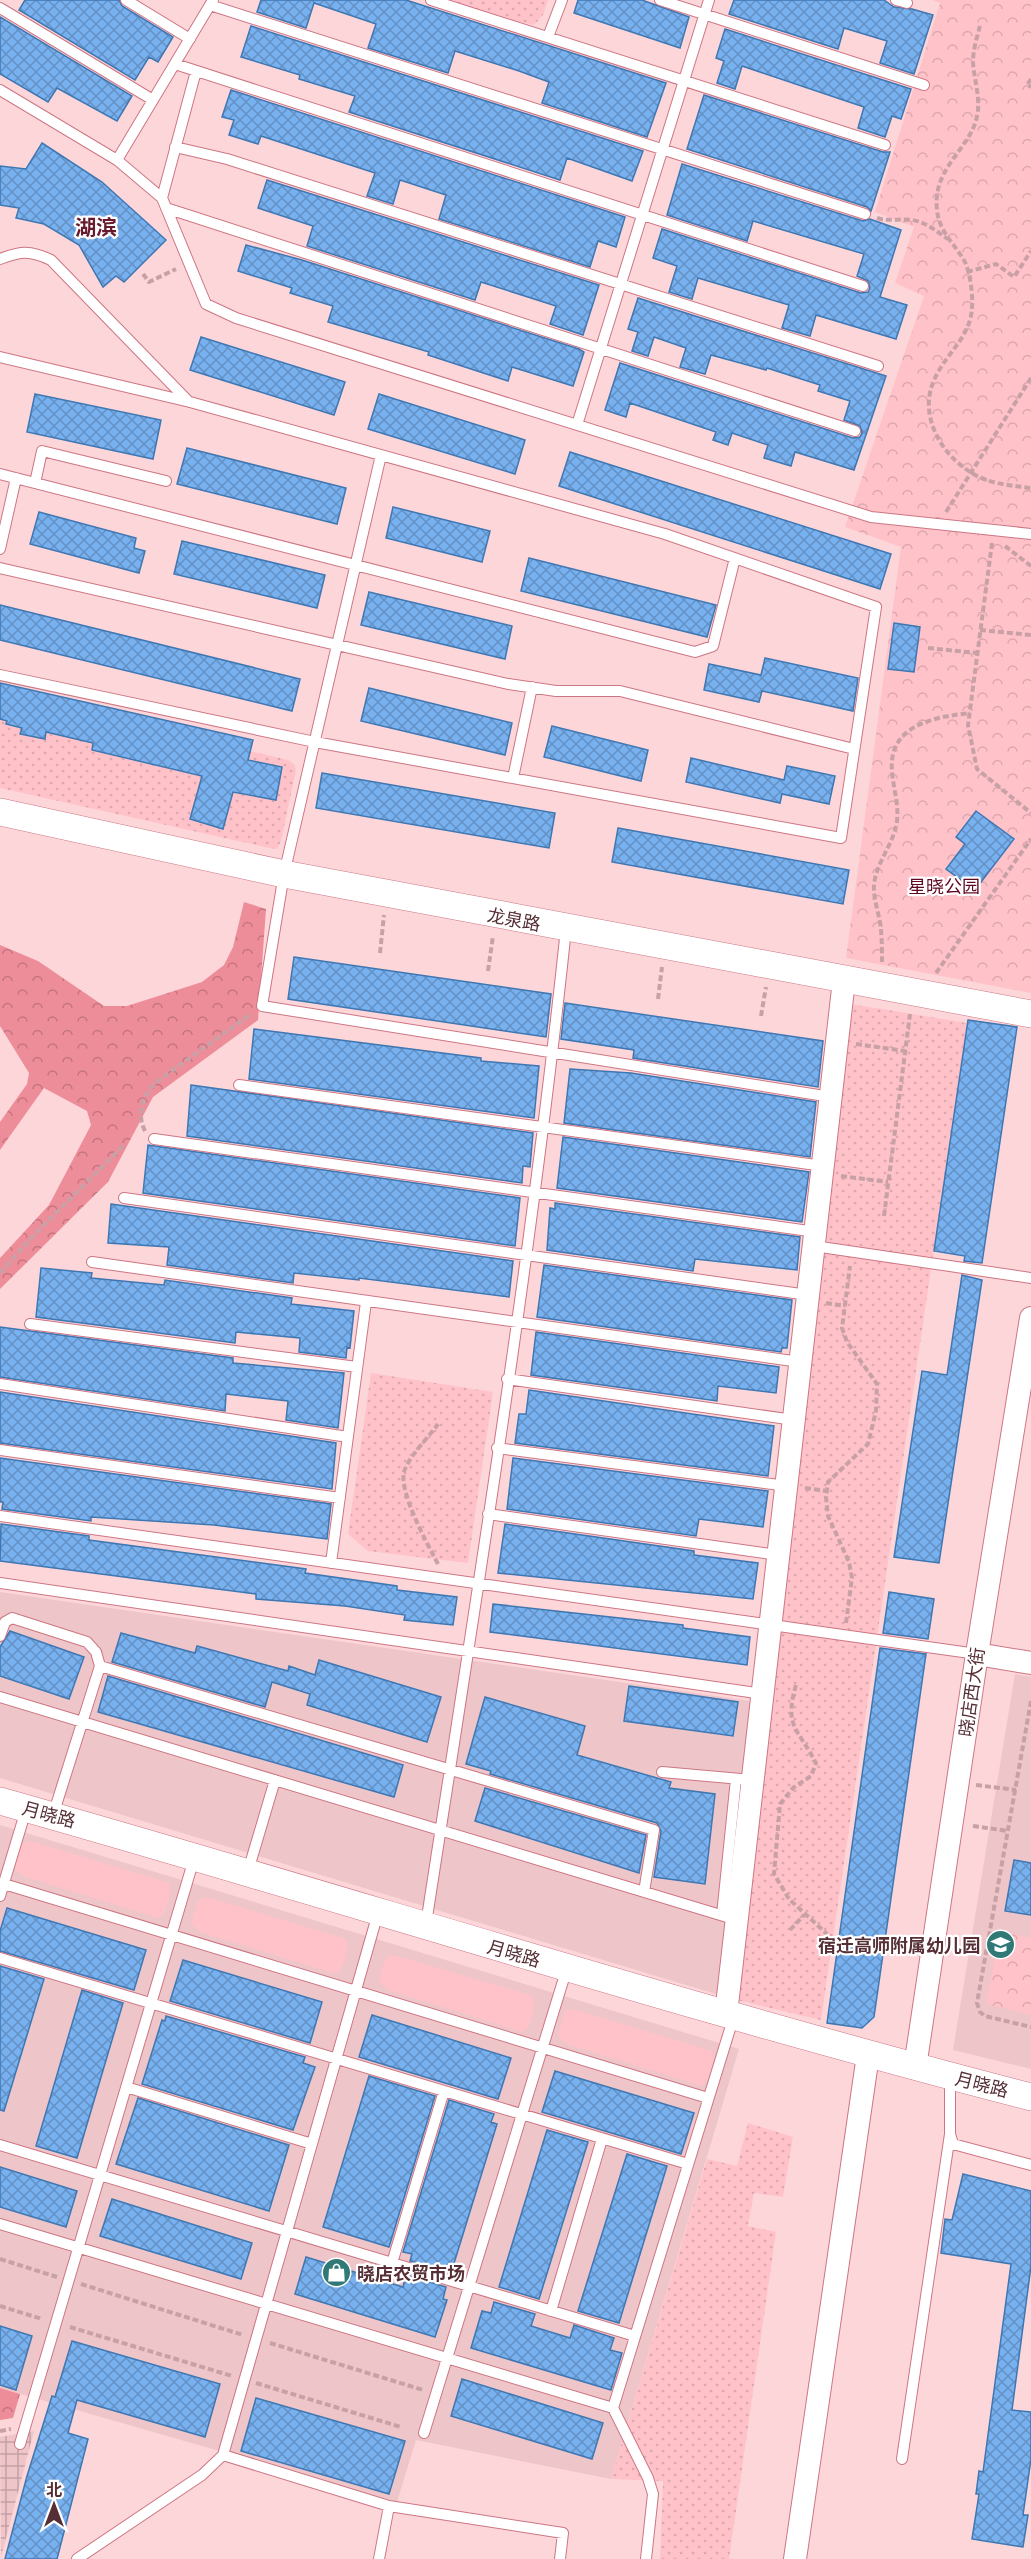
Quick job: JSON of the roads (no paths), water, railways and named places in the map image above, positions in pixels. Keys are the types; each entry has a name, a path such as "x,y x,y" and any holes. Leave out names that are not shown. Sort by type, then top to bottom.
{"street":[{"name":"龙泉路","path":"0,812 284,874 566,929 1031,1014"},
{"path":"730,2015 729,1918 744,1779 763,1694 844,980"},
{"name":"晓店西大街","path":"915,2067 976,1654 1031,1318"},
{"path":"976,1654 1031,1663"},
{"name":"月晓路","path":"0,1801 195,1856 426,1927 868,2055 1031,2097"},
{"path":"795,2559 868,2055"}],"lane":[{"path":"126,0 190,39"},
{"path":"431,0 885,145"},
{"path":"548,38 562,0"},
{"path":"660,0 924,85"},
{"path":"577,425 709,0"},
{"path":"117,160 212,3 865,214"},
{"path":"0,8 153,100"},
{"path":"175,64 863,286"},
{"path":"196,71 175,147 164,203 206,304 236,318 871,517 1031,534"},
{"path":"0,90 117,160 164,203 600,349 855,431"},
{"path":"175,147 227,159 878,366"},
{"path":"0,259 21,251 32,251 51,260 190,402"},
{"path":"0,357 190,402 665,534 876,607 841,838 315,742 0,675"},
{"path":"35,483 42,451 166,481"},
{"path":"381,455 284,874 262,1006 831,1097"},
{"path":"0,474 695,652 713,646 735,558"},
{"path":"0,549 16,478"},
{"path":"0,568 532,687 556,691 620,691 854,749"},
{"path":"513,778 532,687"},
{"path":"426,1927 478,1584 554,1051 566,929"},
{"path":"239,1085 543,1127 823,1170"},
{"path":"154,1139 534,1192 815,1239 852,1252 1031,1278"},
{"path":"124,1198 808,1295"},
{"path":"92,1262 800,1362"},
{"path":"332,1563 366,1302"},
{"path":"30,1324 357,1367"},
{"path":"507,1379 794,1420"},
{"path":"0,1384 348,1437"},
{"path":"497,1449 787,1486"},
{"path":"0,1450 340,1498"},
{"path":"488,1514 778,1555"},
{"path":"0,1516 976,1654"},
{"path":"0,1583 763,1694"},
{"path":"0,1636 4,1622 12,1618 87,1642 96,1652 100,1666 53,1815"},
{"path":"100,1666 654,1830 655,1837 644,1892"},
{"path":"0,1696 729,1918"},
{"path":"662,1772 744,1779"},
{"path":"248,1872 275,1780"},
{"path":"0,1896 26,1808"},
{"path":"20,2444 195,1856"},
{"path":"4,1884 708,2098"},
{"path":"77,2559 202,2475 223,2455 378,1912"},
{"path":"0,1958 688,2164"},
{"path":"424,2433 567,1968"},
{"path":"646,2559 653,2494 648,2478 612,2408 708,2098 730,2015"},
{"path":"902,2459 950,2134 950,2076"},
{"path":"126,2087 312,2144"},
{"path":"392,2263 444,2091"},
{"path":"950,2134 953,2144 962,2148 1031,2165"},
{"path":"551,2311 602,2139"},
{"path":"0,2145 635,2336"},
{"path":"0,2224 612,2408"},
{"path":"223,2455 389,2505 563,2533 560,2559"},
{"path":"379,2559 389,2505"}],"place":[{"name":"宿迁高师附属幼儿园","path":"1001,1945"},
{"name":"晓店农贸市场","path":"336,2273"}],"district":[{"name":"湖滨","path":"96,226"}],"park label":[{"name":"星晓公园","path":"944,886"}]}
